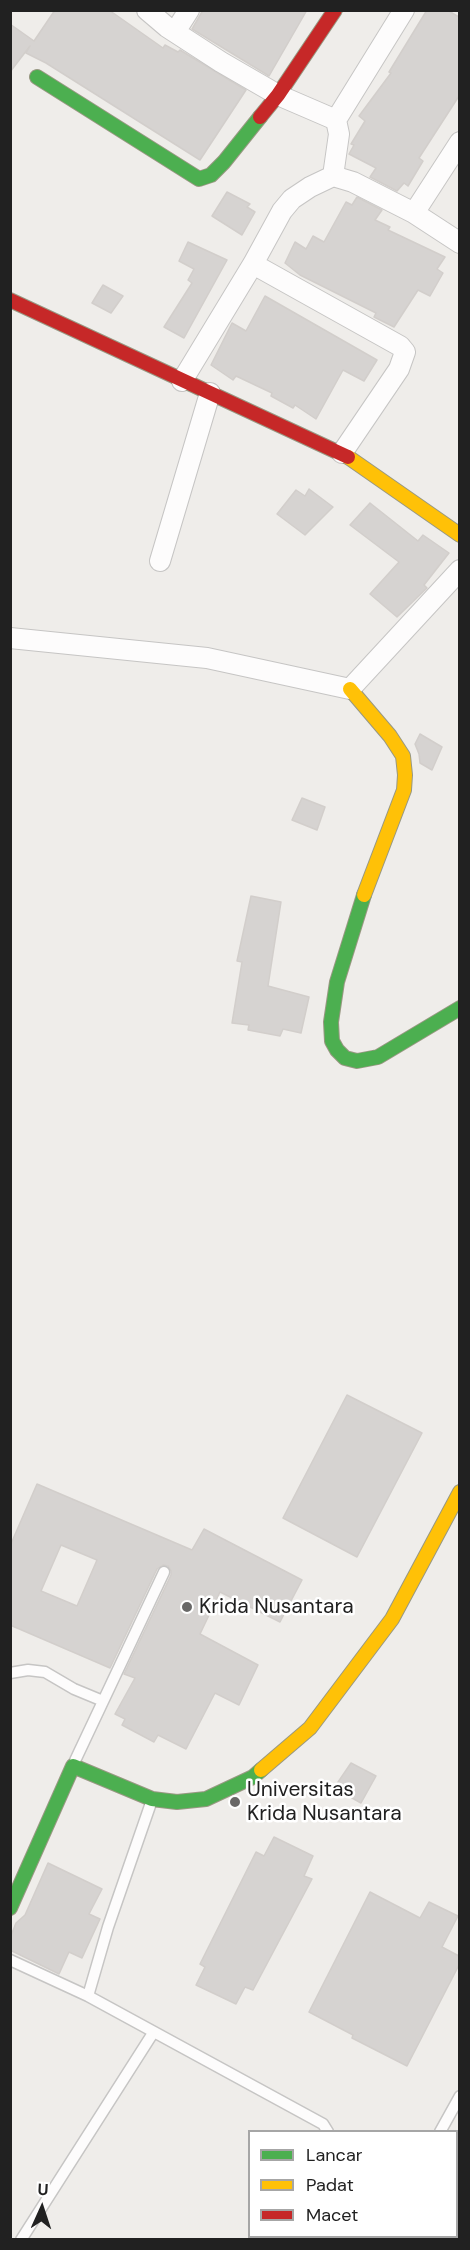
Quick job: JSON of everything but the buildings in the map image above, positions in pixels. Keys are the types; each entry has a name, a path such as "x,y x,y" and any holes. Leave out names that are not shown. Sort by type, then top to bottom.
{"street":[{"path":"147,10 175,32 221,62 278,95 336,120"},
{"path":"175,32 189,10"},
{"path":"37,77 199,179 211,175 224,162 278,95 335,10"},
{"path":"333,176 339,134 336,120 404,10"},
{"path":"414,213 459,142"},
{"path":"182,381 253,264 282,211 292,199 310,187 333,176 353,182 414,213 459,243"},
{"path":"253,264 400,346 405,352 399,369 342,453"},
{"path":"10,300 342,453 459,535"},
{"path":"160,561 210,393"},
{"path":"350,689 459,570"},
{"path":"10,638 207,658 350,689 390,736 403,756 405,775 404,790 364,896 337,982 331,1022 332,1041 345,1058 357,1061 378,1057 459,1008"},
{"path":"10,1908 73,1766 152,1800 177,1802 206,1799 253,1777 310,1728 392,1619 459,1492"}],"lane":[{"path":"73,1766 164,1572"},
{"path":"10,1673 28,1670 45,1672 74,1689 103,1701"},
{"path":"88,1996 108,1927 152,1800"},
{"path":"10,1960 88,1996 323,2124 327,2130"},
{"path":"21,2240 153,2033"},
{"path":"441,2130 459,2096"}],"traffic: fast":[{"path":"37,77 199,179 211,175 224,162 260,117"},
{"path":"364,895 337,982 331,1022 332,1041 337,1050 345,1058 357,1061 378,1057 460,1008"},
{"path":"10,1908 73,1766 152,1799 177,1802 206,1799 253,1777 261,1770"}],"traffic: slow":[{"path":"348,457 460,535"},
{"path":"350,689 390,736 403,756 405,775 404,790 364,895"},
{"path":"261,1770 310,1728 392,1619 460,1492"}],"traffic: jam":[{"path":"260,117 278,95 335,10"},
{"path":"10,300 348,457"}],"place":[{"name":"Krida Nusantara","path":"187,1607"},
{"name":"Universitas Krida Nusantara","path":"235,1802"}]}
